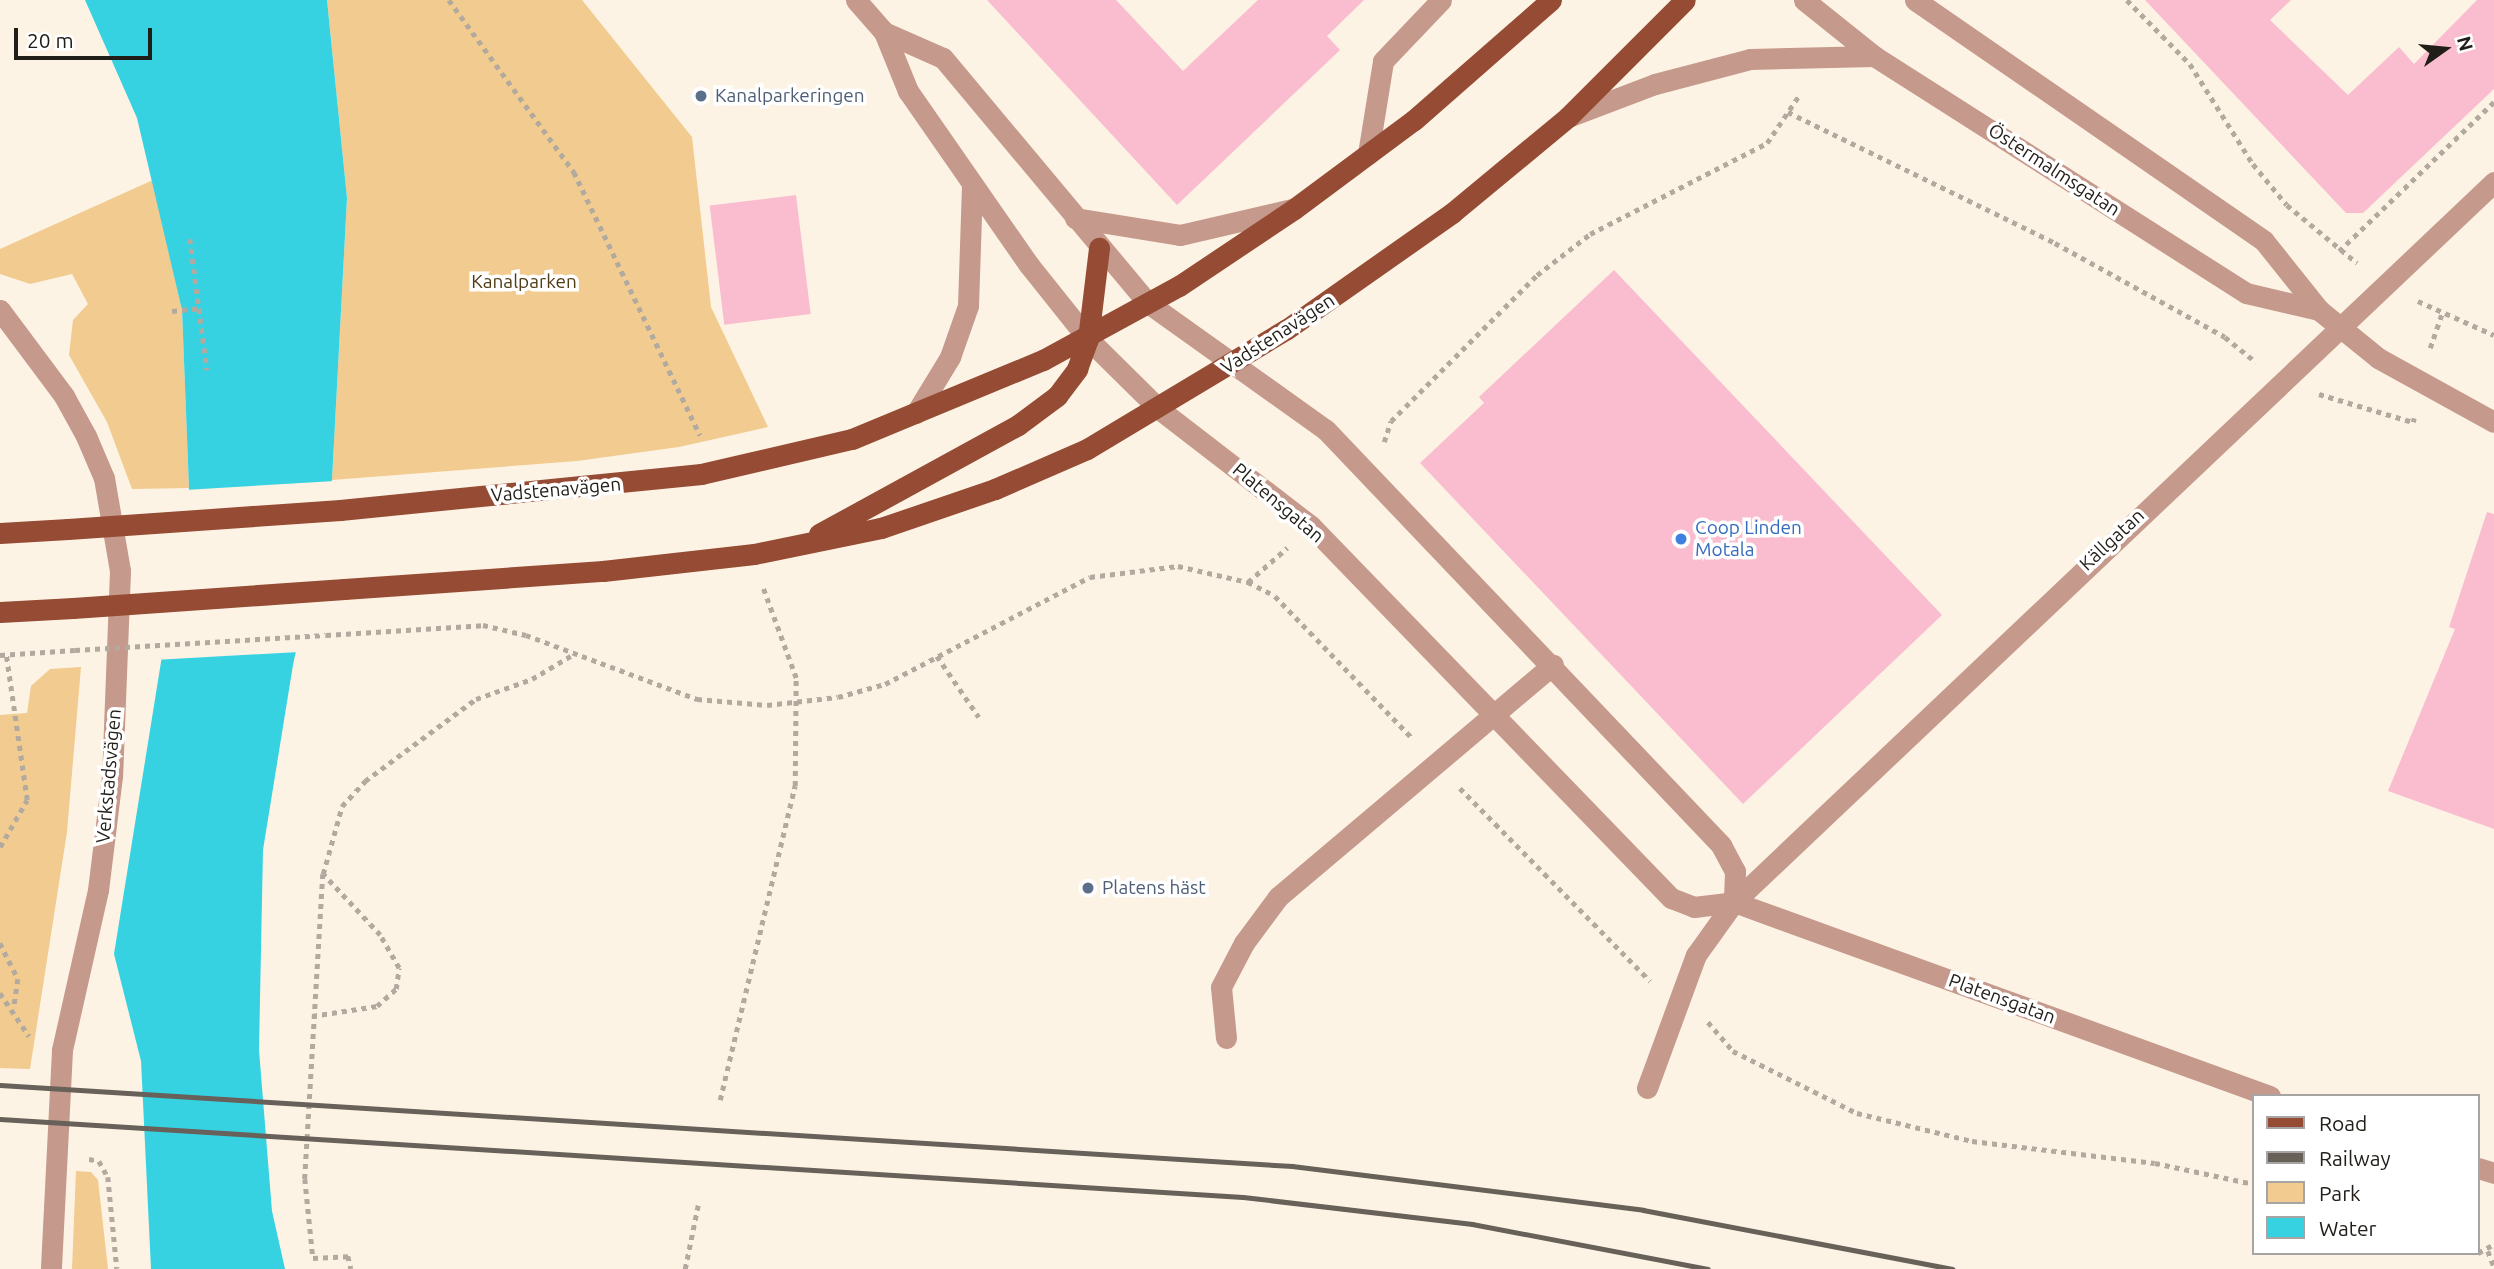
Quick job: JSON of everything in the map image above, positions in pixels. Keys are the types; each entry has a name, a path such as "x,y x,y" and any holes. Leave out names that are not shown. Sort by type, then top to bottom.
{"main road":[{"name":"Vadstenavägen","path":"0,533 340,510 701,474 852,439 1088,340 1148,303 1294,209 1368,154 1551,0"},
{"name":"Vadstenavägen","path":"0,612 603,571 798,545 881,528 995,489 1087,449 1159,409 1233,363 1452,213 1567,117 1685,0"},
{"name":"Vadstenavägen","path":"798,545 1018,425 1057,396 1077,369 1088,340 1099,248"}],"street":[{"name":"Platensgatan","path":"856,0 884,32 908,91 972,184 1088,340 1159,409 1311,526 1492,717 1671,898 1694,907 1734,902 2264,1094"},
{"path":"1368,154 1383,61 1441,0"},
{"name":"Östermalmsgatan","path":"1804,0 1874,56 2246,293 2319,310"},
{"name":"Östermalmsgatan","path":"1915,0 1971,35 2264,241 2319,310 2418,384 2494,422"},
{"path":"1947,0 1971,35"},
{"name":"Platensgatan","path":"884,32 943,58 1099,248 1148,303 1326,430 1553,665 1721,845 1735,871 1734,902"},
{"path":"1567,117 1655,84 1750,59 1874,56"},
{"name":"Källgatan","path":"1647,1088 1696,955 1734,902 2494,182"},
{"path":"916,413 950,357 968,306 972,184"},
{"path":"1075,218 1180,235 1294,209"},
{"name":"Verkstadsvägen","path":"0,310 64,396 86,436 104,478 120,571 112,776 98,890 62,1050 51,1269"},
{"path":"1226,1038 1221,987 1244,943 1278,897 1438,765 1553,665"}],"path":[{"path":"449,0 574,172 701,435"},
{"path":"2127,0 2190,64 2253,164 2287,205 2340,251 2386,284 2442,313 2494,335"},
{"path":"1365,472 1381,453 1391,421 1536,275 1600,228 1767,143 1806,85"},
{"path":"2340,251 2494,102"},
{"path":"1788,112 2055,243 2225,337 2282,383 2413,422 2418,384 2442,313"},
{"path":"190,239 207,370"},
{"path":"172,311 199,308"},
{"path":"1248,582 1311,526"},
{"path":"0,847 27,800 3,655 483,625 574,654 697,699 746,706 798,702 885,684 1090,577 1178,566 1248,582 1295,610 1438,765 1637,971 1680,1001 1700,1011 1733,1051 1857,1113 1972,1141 2154,1163 2252,1184"},
{"path":"720,1100 784,850 795,786 798,702 789,651 763,587"},
{"path":"351,1269 348,1256 313,1258 305,1179 312,1016 323,874 342,806 365,781 476,699 532,678 574,654"},
{"path":"937,656 979,718"},
{"path":"312,1016 377,1006 396,989 400,968 380,936 323,874"},
{"path":"0,943 18,979 14,1010"},
{"path":"0,993 14,1010 32,1042 62,1050"},
{"path":"57,1154 99,1161 108,1177 117,1269"},
{"path":"685,1269 698,1205"},
{"path":"2480,1253 2488,1251 2494,1244"},
{"path":"2488,1251 2494,1267"}],"green space":[{"name":"Kanalparken","path":"327,0 582,0 692,137 711,307 768,427 679,447 577,461 332,480 347,198"},
{"path":"153,180 182,310 189,488 132,489 107,422 69,355 73,320 88,304 72,274 30,284 0,274 0,249"},
{"path":"81,667 67,832 30,1069 0,1068 0,715 27,713 31,686 50,669"},
{"path":"76,1171 91,1172 98,1180 108,1269 72,1269"}],"water":[{"path":"85,0 327,0 347,198 332,480 293,665 263,850 259,1050 272,1211 285,1269 151,1269 141,1061 114,954 189,488 182,310 137,118"}],"pier":[{"path":"335,481 299,652 154,660 185,490"}],"building":[{"path":"987,0 1116,0 1183,71 1258,0 1364,0 1327,36 1340,50 1177,205"},
{"path":"2145,0 2291,0 2270,20 2348,95 2399,47 2414,64 2477,0 2494,0 2494,89 2363,213 2346,213"},
{"path":"796,195 811,314 724,325 710,206"},
{"name":"Coop Linden Motala","path":"1614,270 1942,615 1743,804 1420,463 1484,403 1479,397"},
{"path":"2487,512 2494,514 2494,829 2388,791 2455,629 2449,627"}],"railway":[{"path":"0,1085 1292,1166 1643,1210 1952,1269"},
{"path":"0,1119 1243,1197 1472,1224 1708,1269"}],"place":[{"name":"Kanalparkeringen","path":"701,96"},
{"name":"Coop Linden Motala","path":"1681,539"},
{"name":"Platens häst","path":"1088,888"}]}
